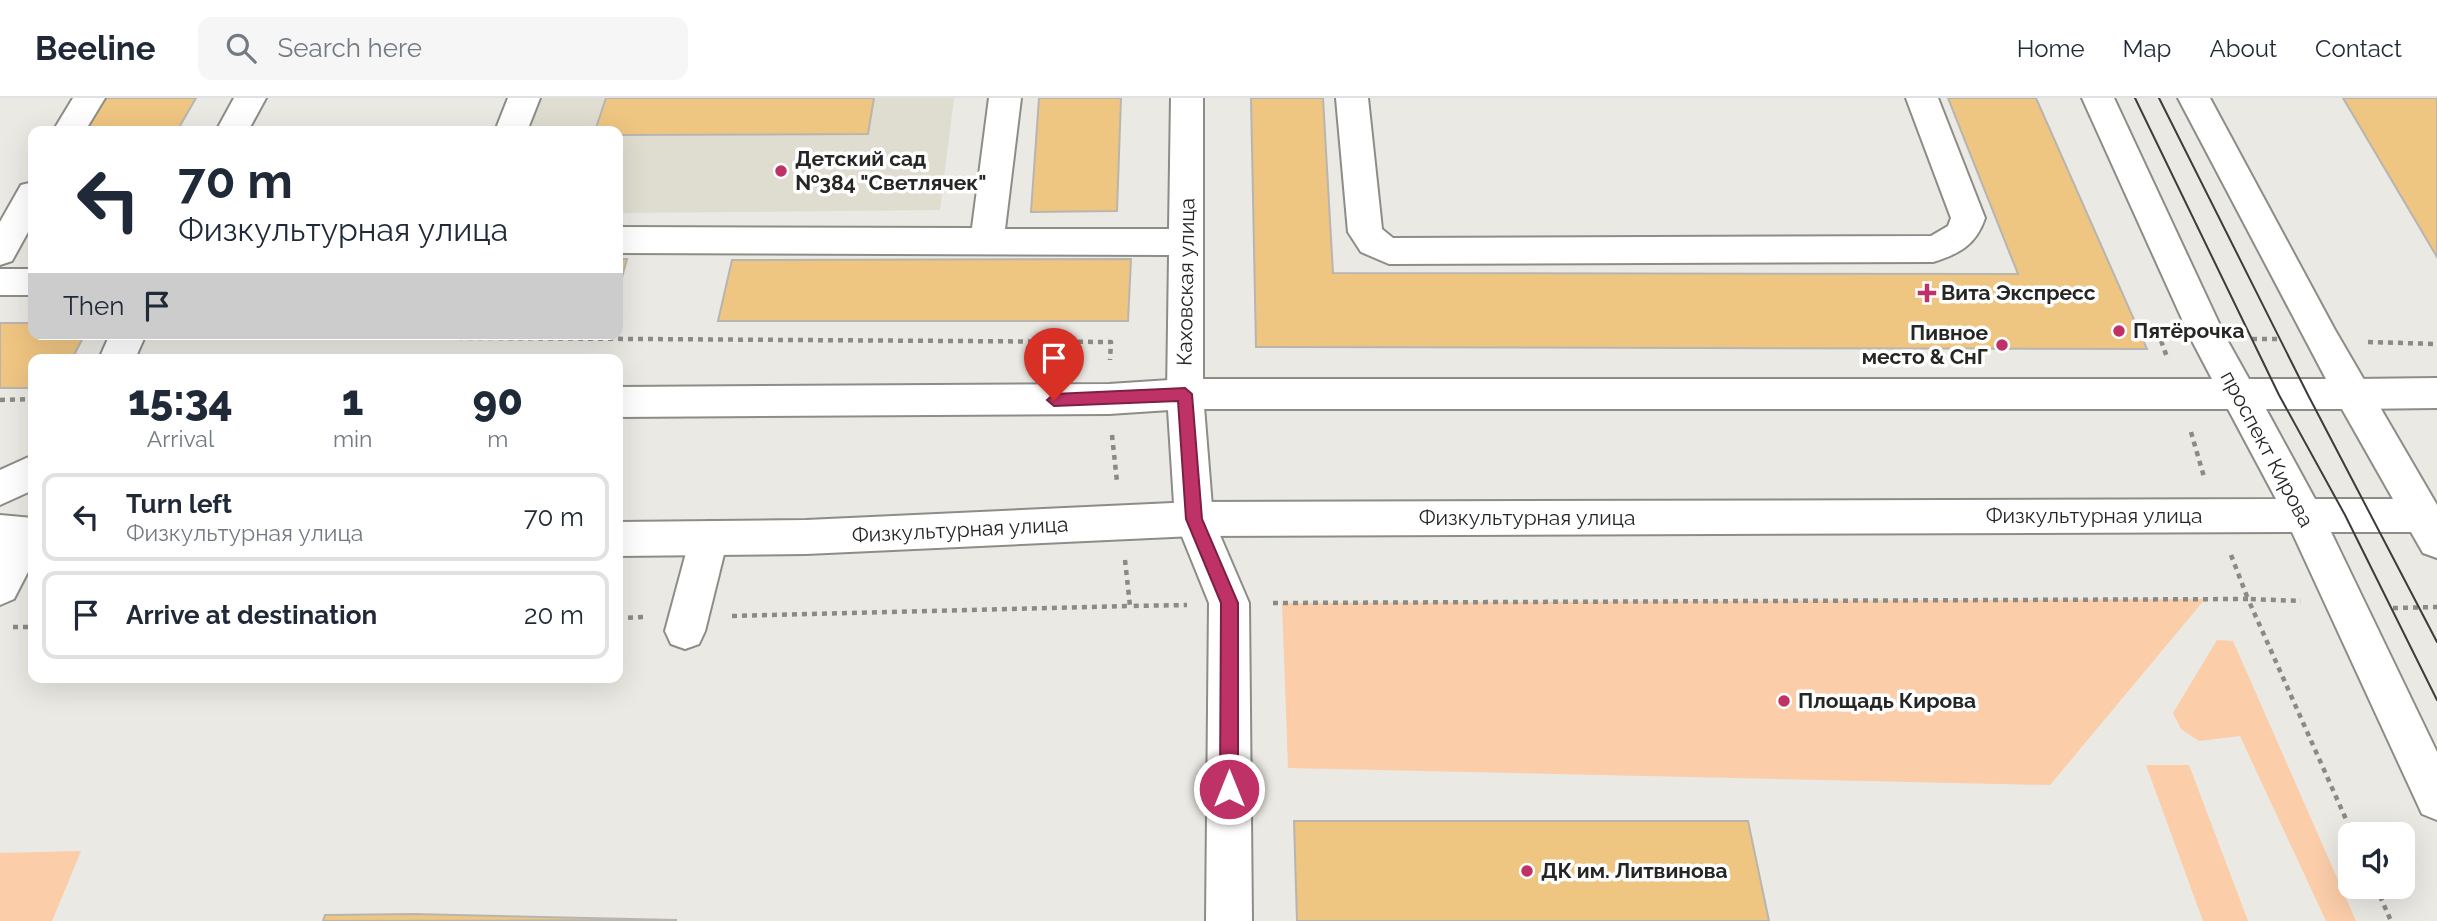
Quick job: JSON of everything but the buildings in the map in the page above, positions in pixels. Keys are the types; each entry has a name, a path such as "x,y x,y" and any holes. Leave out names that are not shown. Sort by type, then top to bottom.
{"main road":[{"path":"72,126 89,98"},
{"path":"235,126 250,98"},
{"path":"513,126 524,98"},
{"path":"987,241 1005,98"},
{"name":"Каховская улица","path":"1187,98 1185,394 1194,519 1229,603 1229,921"},
{"path":"1352,98 1365,232 1373,243 1390,251 1404,251 1933,249 1954,241 1965,230 1968,218 1922,98"},
{"name":"проспект Кирова","path":"2098,98 2209,339 2304,515 2437,799"},
{"path":"2194,98 2322,340 2432,523"},
{"path":"0,252 28,203"},
{"path":"623,240 1186,242"},
{"path":"0,282 28,282"},
{"path":"623,402 1109,399 1185,394 2437,393"},
{"path":"0,489 28,474"},
{"name":"Физкультурная улица","path":"623,539 806,537 1194,519 2304,515 2432,523"},
{"path":"0,587 20,534"},
{"path":"687,624 709,538"}],"path":[{"path":"0,400 28,399"},
{"path":"2248,599 2347,822"},
{"path":"623,618 687,624 1130,606"},
{"path":"0,627 28,627"},
{"path":"2381,899 2391,921"}],"shaded area":[{"name":"Детский сад №384 \"Светлячек\"","path":"537,98 954,98 940,210 623,213 623,126 527,126"},
{"path":"2205,599 2050,785 1288,768 1282,603"},
{"path":"2217,640 2233,641 2338,880 2338,899 2346,899 2356,921 2326,921 2240,736 2199,741 2181,729 2173,713"},
{"path":"2146,765 2189,765 2248,921 2203,921"},
{"path":"81,851 52,921 0,921 0,853"}],"tram line":[{"path":"2135,98 2279,395 2345,515 2437,700"},
{"path":"2159,98 2308,395 2437,642"}],"place":[{"name":"Детский сад №384 \"Светлячек\"","path":"781,171"},
{"name":"Вита Экспресс","path":"1927,293"},
{"name":"Пятёрочка","path":"2119,331"},
{"name":"Пивное место & СнГ","path":"2002,345"},
{"name":"Площадь Кирова","path":"1784,701"},
{"name":"ДК им. Литвинова","path":"1527,871"}],"route":[{"path":"1054,400 1185,394 1194,519 1229,603 1229,789"}]}
